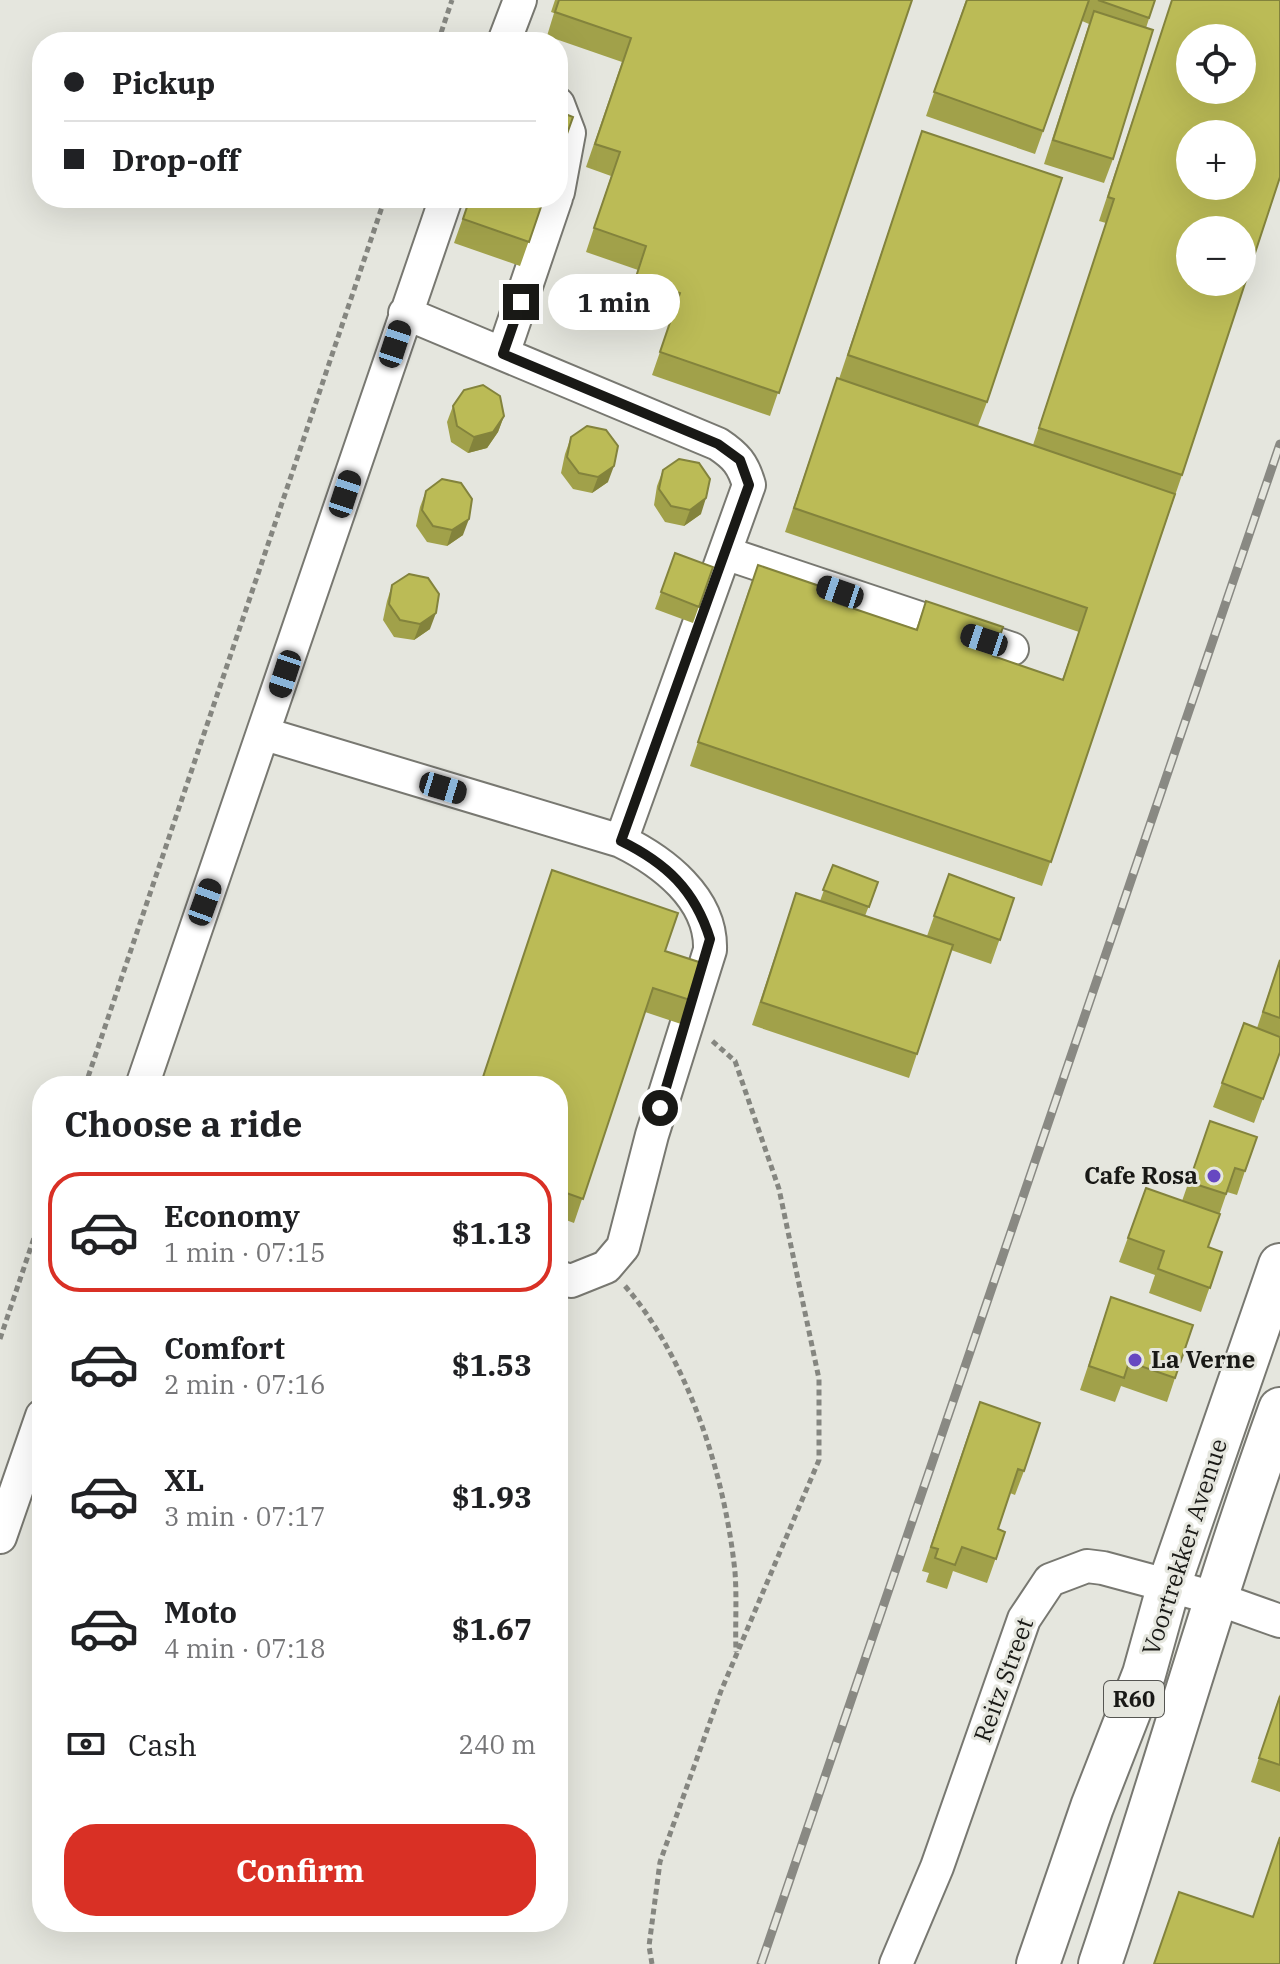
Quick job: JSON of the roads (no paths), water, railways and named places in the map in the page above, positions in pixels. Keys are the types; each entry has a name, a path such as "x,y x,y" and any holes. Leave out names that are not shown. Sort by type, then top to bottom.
{"main road":[{"name":"Voortrekker Avenue","path":"1038,1964 1079,1843 1144,1674 1168,1588 1280,1265"},
{"name":"Voortrekker Avenue","path":"1100,1964 1218,1599 1233,1539 1280,1409"},
{"path":"1079,1843 1133,1865"}],"street":[{"path":"508,32 520,0"},
{"path":"145,1076 442,208"},
{"path":"503,354 553,208"},
{"path":"405,313 718,444 740,460 749,485 621,841"},
{"path":"725,553 1012,649"},
{"path":"265,734 621,841 647,854 680,879 705,924 710,950 652,1135 623,1247 606,1267 568,1280"},
{"path":"0,1537 32,1445"},
{"name":"Reitz Street","path":"896,1964 937,1867 1024,1619 1050,1580 1087,1566 1218,1599 1280,1621"}],"railway":[{"path":"761,1964 1280,444"}],"place":[{"name":"Cafe Rosa","path":"1214,1176"},
{"name":"La Verne","path":"1135,1360"}]}
